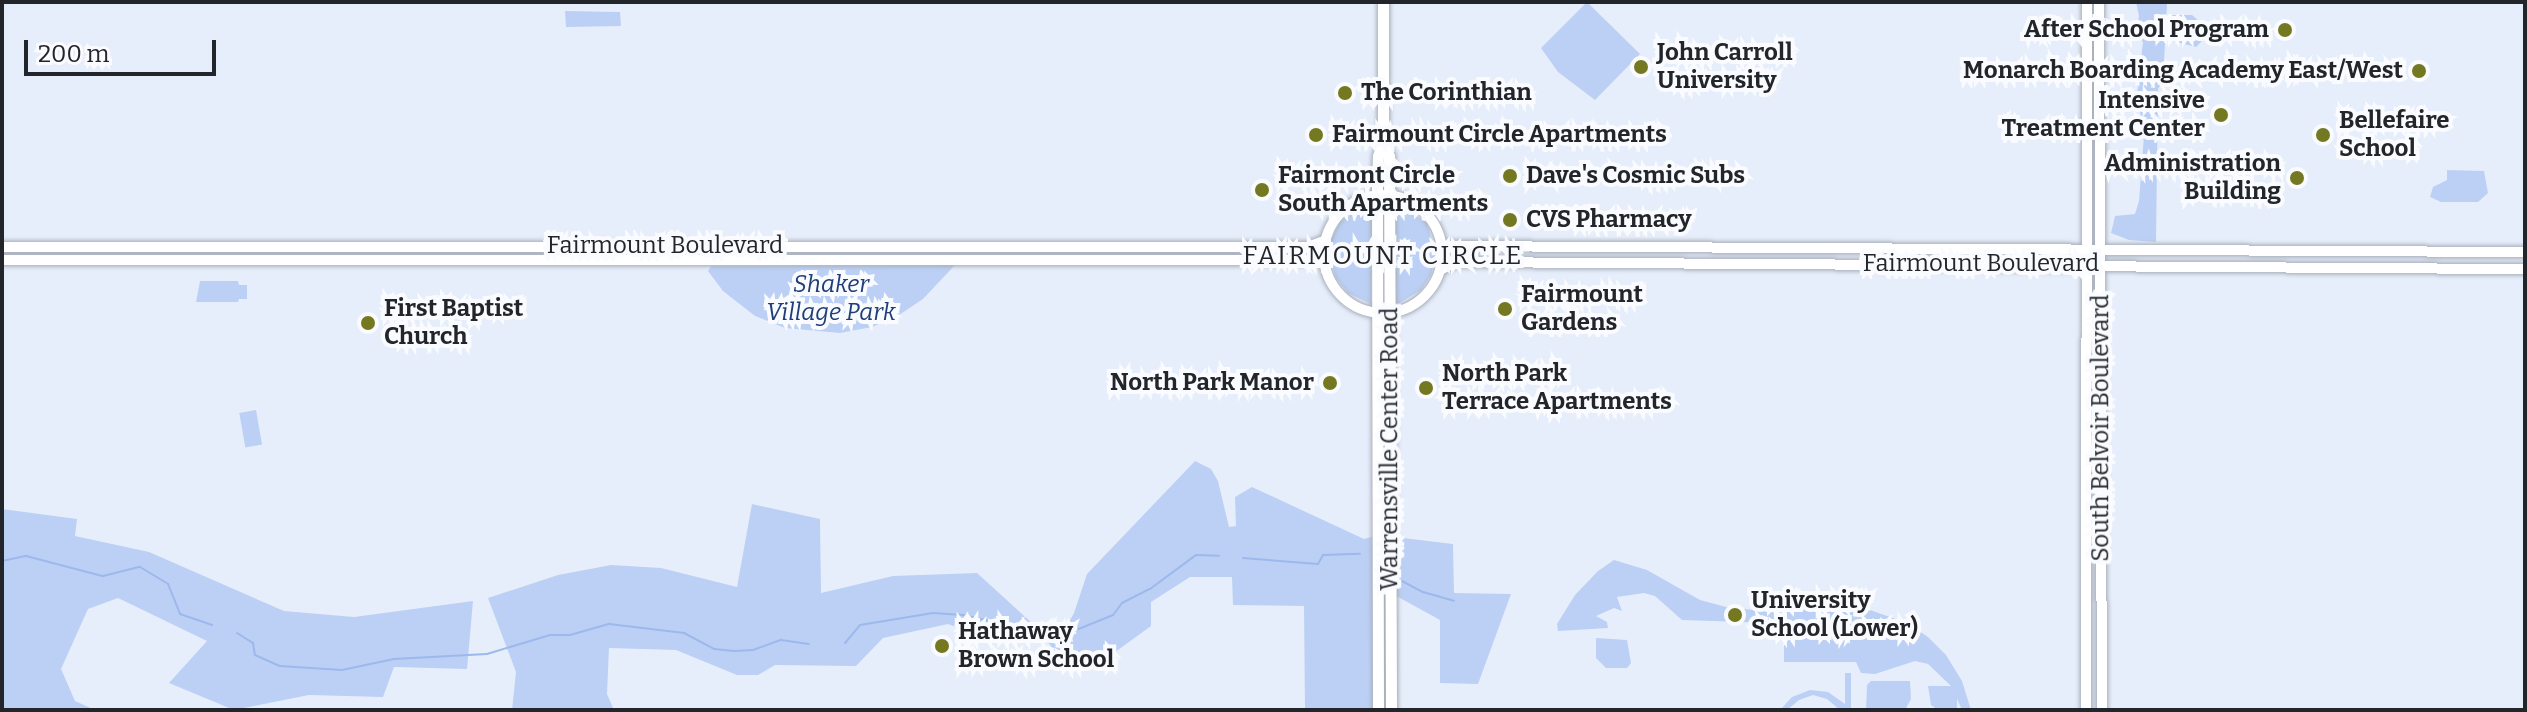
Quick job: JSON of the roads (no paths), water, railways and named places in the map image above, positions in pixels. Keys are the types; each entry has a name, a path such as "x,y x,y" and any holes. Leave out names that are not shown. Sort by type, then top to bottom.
{"main road":[{"name":"Warrensville Center Road","path":"1378,710 1383,195 1389,156 1383,141 1383,2"},
{"name":"South Belvoir Boulevard","path":"2086,710 2087,2"},
{"name":"South Belvoir Boulevard","path":"2099,2 2102,710"},
{"path":"1383,195 1408,200 1422,209 1436,226 1442,246 1440,270 1424,296 1410,306 1383,312 1360,308 1342,296 1329,277 1324,260 1326,240 1334,221 1345,208 1383,195"},
{"name":"Fairmount Boulevard","path":"2,247 1308,247 1326,240"},
{"path":"286,246 288,260"},
{"name":"Fairmount Boulevard","path":"1442,246 2525,252"},
{"path":"2399,251 2399,267"},
{"name":"Fairmount Boulevard","path":"2,260 1324,260"},
{"name":"Fairmount Boulevard","path":"1440,270 1454,262 2525,269"},
{"name":"Warrensville Center Road","path":"1383,312 1391,710"}],"waterway":[{"path":"1243,558 1318,564 1323,555 1360,554"},
{"path":"1076,630 1113,615 1122,603 1150,589 1196,555 1219,556"},
{"path":"2,561 26,556 103,576 140,567 168,584 180,614 212,625"},
{"path":"1402,581 1423,592 1454,601"},
{"path":"845,643 860,625 933,613 963,615 1025,629"},
{"path":"237,633 253,643 255,655 280,666 342,670 394,659 487,654 550,635 570,635 609,624 684,633 714,649 753,650 781,640 809,644"}],"place":[{"name":"After School Program","path":"2285,30"},
{"name":"John Carroll University","path":"1641,67"},
{"name":"Monarch Boarding Academy East/West","path":"2419,71"},
{"name":"The Corinthian","path":"1345,93"},
{"name":"Intensive Treatment Center","path":"2221,115"},
{"name":"Fairmount Circle Apartments","path":"1316,135"},
{"name":"Bellefaire School","path":"2323,135"},
{"name":"Dave's Cosmic Subs","path":"1510,176"},
{"name":"Administration Building","path":"2297,178"},
{"name":"Fairmont Circle South Apartments","path":"1262,190"},
{"name":"CVS Pharmacy","path":"1510,220"},
{"name":"Fairmount Gardens","path":"1505,309"},
{"name":"First Baptist Church","path":"368,323"},
{"name":"North Park Manor","path":"1330,383"},
{"name":"North Park Terrace Apartments","path":"1426,388"},
{"name":"University School (Lower)","path":"1735,615"},
{"name":"Hathaway Brown School","path":"942,646"}],"district":[{"name":"FAIRMOUNT CIRCLE","path":"1383,256"}],"park label":[{"name":"Shaker Village Park","path":"831,299"}]}
